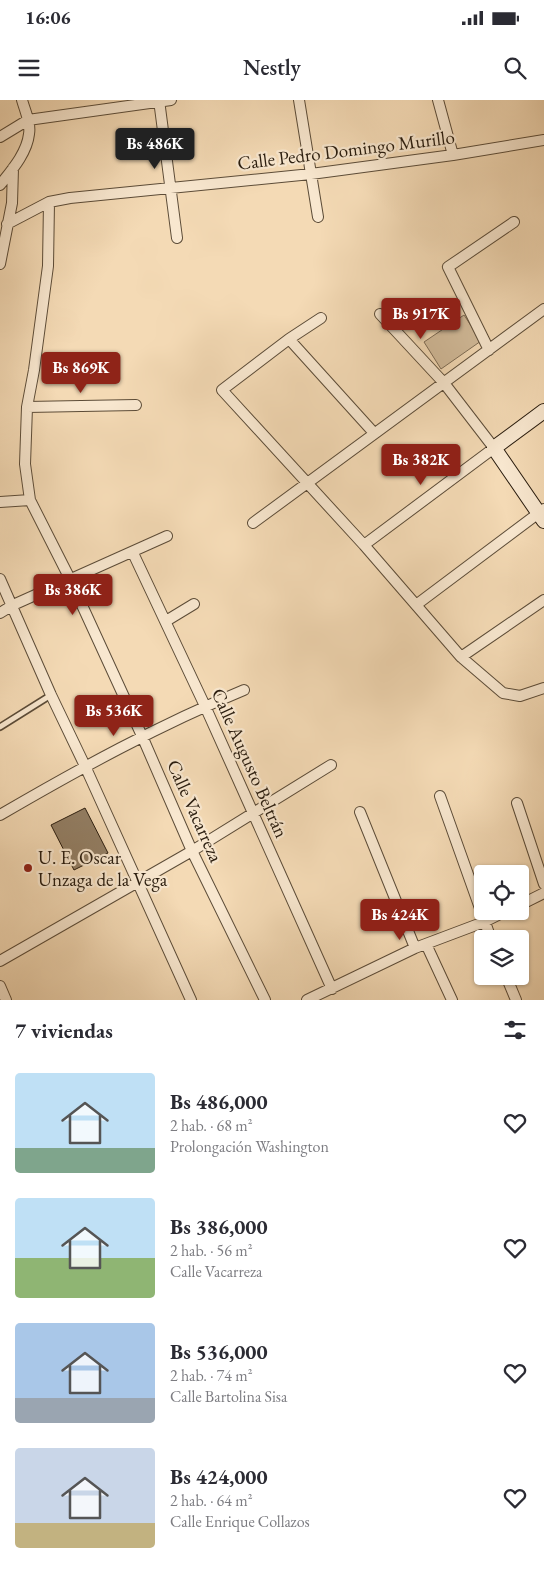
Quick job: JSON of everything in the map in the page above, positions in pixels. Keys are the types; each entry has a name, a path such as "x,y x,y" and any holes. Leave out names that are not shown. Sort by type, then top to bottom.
{"street":[{"path":"0,185 22,154 30,135 22,100"},
{"path":"0,137 28,120 172,100"},
{"path":"299,100 318,216"},
{"path":"438,100 453,155"},
{"path":"159,101 177,238"},
{"name":"Calle Pedro Domingo Murillo","path":"7,224 49,202 70,198 311,174 453,155 544,140"},
{"path":"0,264 12,196 13,168"},
{"name":"Calle Vacarreza","path":"49,202 48,266 27,407 25,464 30,500 70,579 192,851 265,1000"},
{"path":"489,350 448,267 514,222"},
{"path":"253,523 544,309"},
{"path":"380,314 444,383 542,514 416,605"},
{"path":"321,318 289,339 222,390 364,545 461,656 503,693 520,696 544,688"},
{"path":"289,339 374,433"},
{"path":"27,407 136,405"},
{"path":"364,545 544,411"},
{"path":"0,502 30,500"},
{"path":"0,613 12,605 133,553 167,536"},
{"name":"Calle Augusto Beltrán","path":"133,553 205,706 332,989"},
{"path":"0,579 191,1000"},
{"path":"461,656 544,600"},
{"path":"166,621 194,604"},
{"path":"0,815 142,736 244,690"},
{"path":"0,962 192,851 332,765"},
{"path":"440,796 487,930"},
{"path":"517,803 544,884"},
{"path":"360,812 415,948"},
{"path":"529,900 544,893"},
{"path":"308,1000 415,948 488,920"},
{"path":"426,944 452,1000"},
{"path":"510,985 516,1000"},
{"path":"0,986 6,1000"}],"lane":[{"path":"0,727 51,695"}],"shaded area":[{"path":"464,315 481,341 441,369 424,342"}],"building":[{"path":"85,808 108,853 74,870 51,825"}],"place":[{"name":"U. E. Oscar Unzaga de la Vega","path":"28,868"}]}
